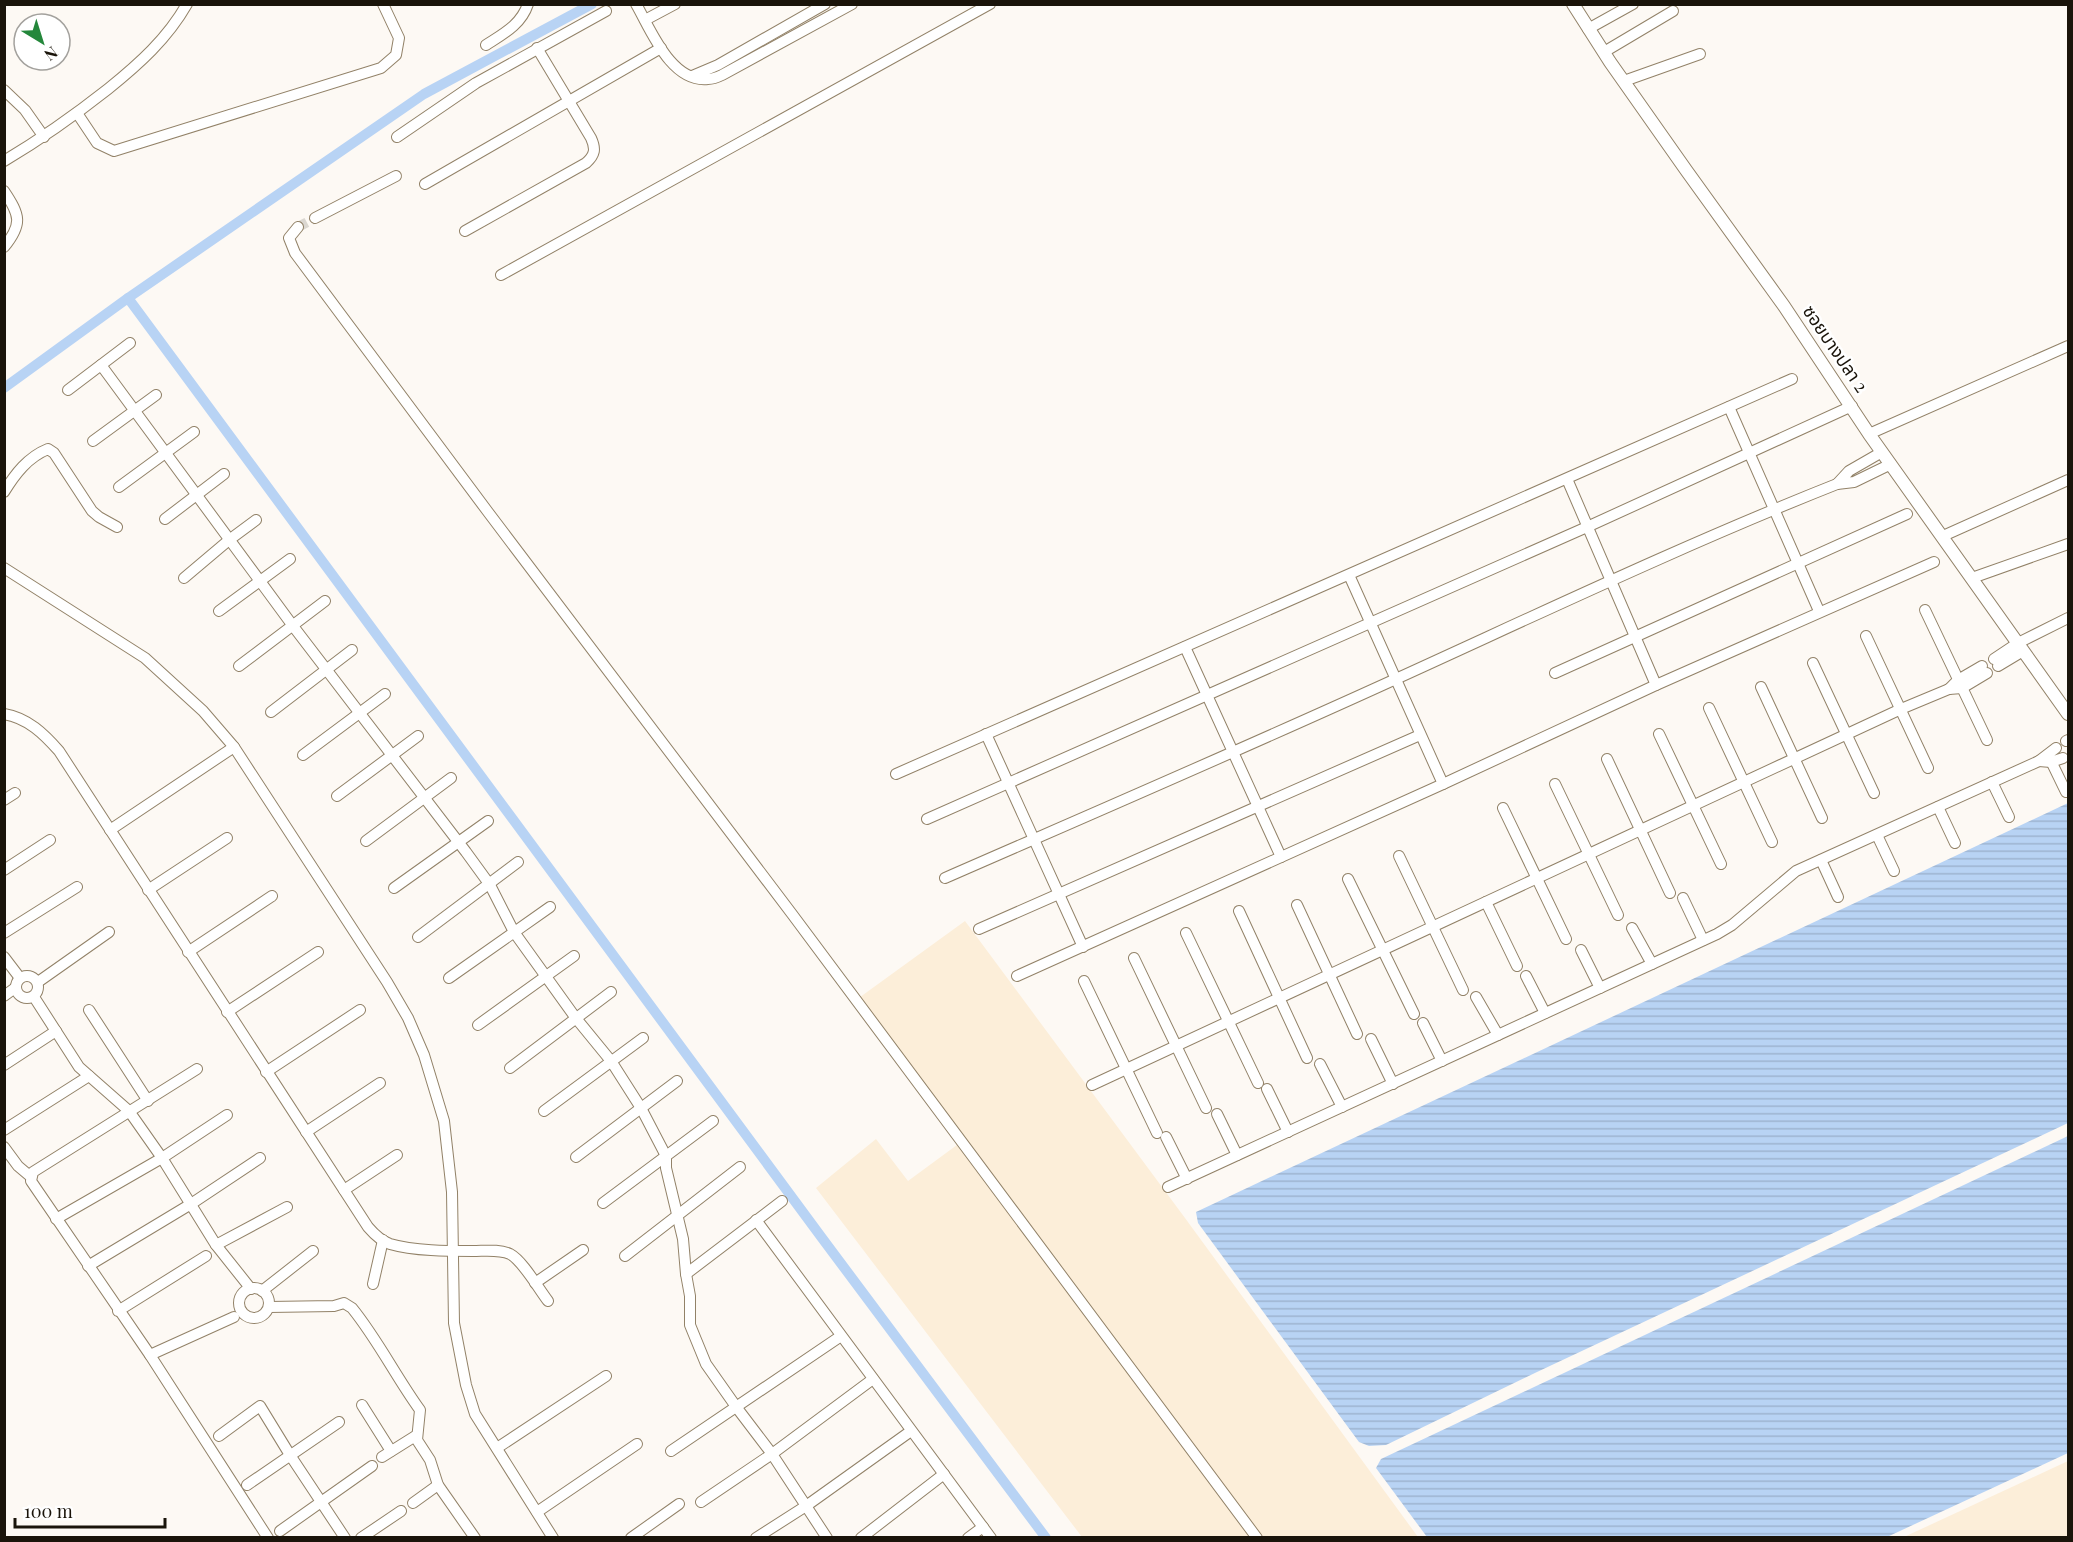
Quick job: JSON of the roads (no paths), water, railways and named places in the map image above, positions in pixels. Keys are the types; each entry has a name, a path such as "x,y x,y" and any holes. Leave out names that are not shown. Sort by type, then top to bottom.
{"street":[{"path":"4,161 44,137 77,113 151,52 176,24 187,4"},
{"path":"77,113 98,143 114,151 381,68 396,54 399,38 383,4"},
{"path":"486,45 517,24 528,4"},
{"path":"636,4 668,59 678,69 708,80 722,75 852,4"},
{"path":"645,20 675,4"},
{"path":"692,76 718,65 825,4 831,16"},
{"path":"501,275 990,4"},
{"name":"ซอยบางปลา 2","path":"1573,4 1624,81 1784,306 1869,434 2068,714"},
{"path":"1588,29 1634,4"},
{"path":"397,137 476,83 606,11"},
{"path":"1604,51 1673,11"},
{"path":"465,231 593,157 595,147 591,138 537,48"},
{"path":"425,184 661,48"},
{"path":"1624,81 1700,54"},
{"path":"4,90 25,110 44,137"},
{"path":"315,218 396,176"},
{"path":"4,191 18,214 18,224 13,237 4,247"},
{"path":"298,227 289,238 295,253 807,933 1257,1538"},
{"path":"68,390 130,343"},
{"path":"1869,434 2068,346"},
{"path":"101,365 260,582 490,885 514,932 575,1017 611,1061 641,1108 666,1156 666,1168 683,1239 690,1296 690,1325 705,1364 772,1454 827,1538"},
{"path":"896,774 1792,379"},
{"path":"93,441 156,395"},
{"path":"927,819 1750,454 1852,406"},
{"path":"1729,407 1819,611"},
{"path":"119,487 194,432"},
{"path":"4,492 19,470 42,451 48,449 54,453 92,511 99,518 117,526"},
{"path":"1837,484 1849,471 1882,452"},
{"path":"945,879 1395,679 1609,580 1773,509 1837,484 1854,482 1891,464"},
{"path":"165,519 224,474"},
{"path":"1567,479 1656,685"},
{"path":"1943,536 2068,480"},
{"path":"1555,673 1906,514"},
{"path":"184,578 256,520"},
{"path":"1972,578 2068,544"},
{"path":"219,611 290,559"},
{"path":"1017,976 1819,611 1935,561"},
{"path":"4,568 145,658 203,711 234,747 408,1018 424,1055 444,1120 452,1192 454,1323 466,1385 475,1414 553,1538"},
{"path":"1348,575 1443,784"},
{"path":"239,666 326,601"},
{"path":"1925,610 1987,740"},
{"path":"1996,662 2068,618"},
{"path":"1866,636 1928,768"},
{"path":"1185,647 1281,857"},
{"path":"271,712 352,650"},
{"path":"1813,663 1874,793"},
{"path":"1092,1085 1901,709 1960,684 1985,670"},
{"path":"1761,687 1822,818"},
{"path":"303,755 385,694"},
{"path":"1709,708 1772,842"},
{"path":"4,714 28,723 43,732 59,751 227,1012 376,1236 389,1244 452,1251 496,1251 510,1254 518,1261 548,1301"},
{"path":"986,734 1083,946"},
{"path":"1659,734 1721,864"},
{"path":"979,929 1420,735"},
{"path":"337,796 418,736"},
{"path":"110,830 234,747"},
{"path":"1168,1187 1703,940 1732,925 1788,876 1821,860 2048,756 2063,758"},
{"path":"2048,756 2066,792"},
{"path":"1607,759 1671,893"},
{"path":"366,841 451,778"},
{"path":"1992,782 2009,817"},
{"path":"1555,784 1618,915"},
{"path":"4,800 15,793"},
{"path":"1938,807 1954,843"},
{"path":"1503,808 1566,939"},
{"path":"394,888 488,821"},
{"path":"1877,834 1894,871"},
{"path":"148,890 226,837"},
{"path":"4,870 50,840"},
{"path":"1399,856 1463,990"},
{"path":"1821,860 1838,897"},
{"path":"418,937 518,862"},
{"path":"1348,879 1414,1014"},
{"path":"4,933 77,887"},
{"path":"188,952 272,896"},
{"path":"1683,898 1703,940"},
{"path":"1486,902 1517,966"},
{"path":"1297,905 1357,1034"},
{"path":"449,978 550,907"},
{"path":"1239,911 1307,1058"},
{"path":"1632,928 1652,964"},
{"path":"38,982 109,932"},
{"path":"1186,933 1229,1022 1288,1132"},
{"path":"1581,950 1600,988"},
{"path":"227,1012 318,952"},
{"path":"478,1025 574,956"},
{"path":"4,957 18,983 19,996 26,999 34,997 39,990 38,982 32,976 24,976 18,983 4,996"},
{"path":"1134,958 1206,1107"},
{"path":"1526,976 1545,1013"},
{"path":"1084,981 1126,1069 1186,1179"},
{"path":"510,1068 611,992"},
{"path":"1476,996 1498,1035"},
{"path":"34,997 79,1067 129,1112 162,1158 216,1245 256,1290 267,1296 269,1306 263,1315 258,1318 247,1317 241,1311 239,1298 256,1290 313,1251"},
{"path":"89,1010 148,1101"},
{"path":"267,1072 360,1010"},
{"path":"1423,1023 1442,1061"},
{"path":"4,1065 56,1031"},
{"path":"544,1111 643,1038"},
{"path":"1371,1039 1393,1084"},
{"path":"1320,1064 1342,1107"},
{"path":"197,1070 33,1172 31,1181 150,1355 268,1538"},
{"path":"4,1130 89,1076"},
{"path":"576,1157 677,1081"},
{"path":"306,1132 380,1083"},
{"path":"56,1219 162,1158 227,1114"},
{"path":"1217,1114 1237,1155"},
{"path":"603,1203 713,1121"},
{"path":"4,1147 18,1166 31,1177"},
{"path":"344,1190 397,1155"},
{"path":"88,1266 191,1204 260,1158"},
{"path":"625,1256 740,1167"},
{"path":"686,1274 782,1201"},
{"path":"216,1245 287,1207"},
{"path":"756,1220 991,1538"},
{"path":"373,1284 383,1240"},
{"path":"535,1283 584,1250"},
{"path":"118,1311 206,1256"},
{"path":"269,1306 334,1306 344,1303 352,1308 390,1361 420,1410 417,1440 430,1460 438,1485 470,1536"},
{"path":"150,1355 234,1317"},
{"path":"671,1451 841,1336"},
{"path":"497,1448 606,1376"},
{"path":"701,1502 772,1454 873,1379"},
{"path":"362,1405 386,1454 417,1435"},
{"path":"219,1436 260,1406 345,1538"},
{"path":"247,1485 339,1422"},
{"path":"756,1538 806,1506 911,1431"},
{"path":"537,1512 637,1444"},
{"path":"280,1531 372,1466"},
{"path":"861,1538 944,1474"},
{"path":"413,1503 438,1485"},
{"path":"631,1538 679,1504"},
{"path":"361,1538 401,1511"},
{"path":"968,1538 983,1527"}],"water":[{"path":"2068,803 2068,1123 1386,1445 1369,1446 1359,1442 1198,1223 1196,1212"},
{"path":"2068,1136 2068,1453 1887,1537 1427,1537 1376,1468 1381,1459"}],"waterway":[{"path":"4,388 128,298 424,94 592,4"},
{"path":"128,298 1046,1538"}],"tunnel":[{"path":"298,227 315,218"}]}
